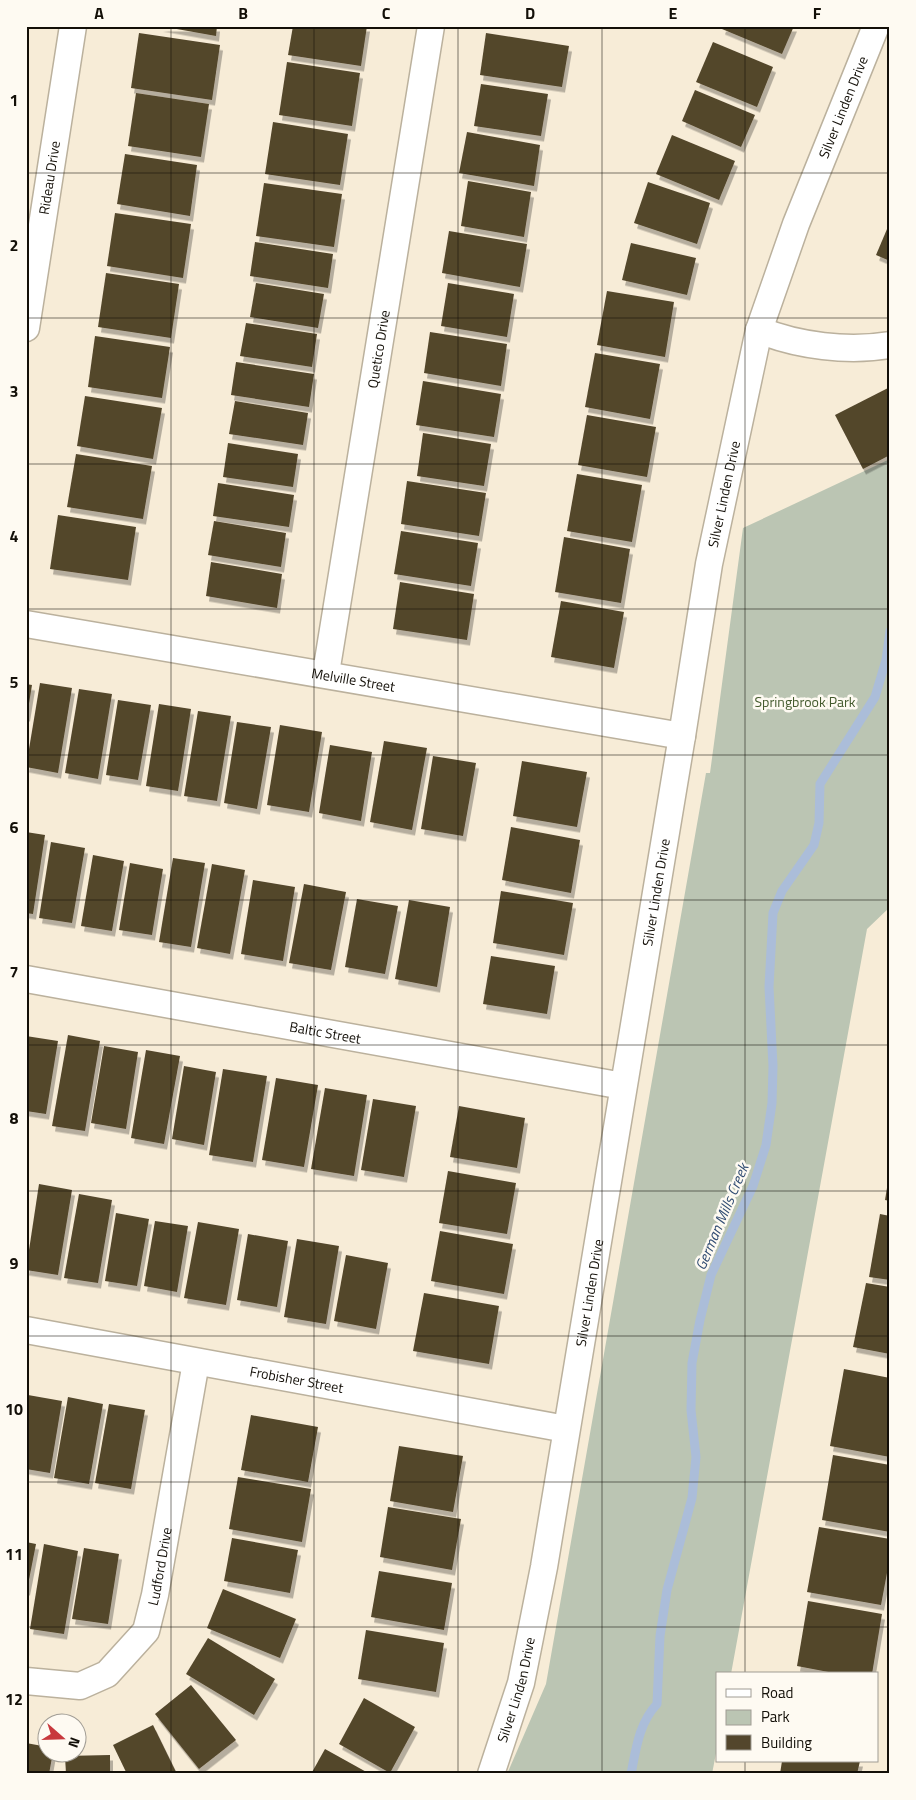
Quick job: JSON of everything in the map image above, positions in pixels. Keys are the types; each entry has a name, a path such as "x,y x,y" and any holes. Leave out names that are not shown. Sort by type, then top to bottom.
{"street":[{"name":"Rideau Drive","path":"26,328 73,26"},
{"name":"Quetico Drive","path":"326,673 431,26"},
{"name":"Silver Linden Drive","path":"491,1774 522,1683 544,1567 709,564 759,330 796,224 876,26"},
{"path":"759,330 804,342 837,346 867,349 890,345"},
{"name":"Melville Street","path":"26,624 326,673 682,736"},
{"name":"Baltic Street","path":"26,979 623,1086"},
{"name":"Frobisher Street","path":"26,1330 566,1429"},
{"name":"Ludford Drive","path":"26,1681 80,1686 107,1674 146,1631 155,1595 196,1362"}],"green space":[{"name":"Springbrook Park","path":"890,459 890,907 867,929 731,1672 716,1672 716,1753 712,1774 507,1774 546,1684 706,773 710,773 743,528"}],"building":[{"path":"160,26 217,26 216,36"},
{"path":"293,26 367,26 361,66 288,55"},
{"path":"723,26 794,26 782,54 722,29"},
{"path":"139,33 220,45 212,100 131,88"},
{"path":"486,33 569,46 562,87 480,75"},
{"path":"713,42 773,67 757,107 696,82"},
{"path":"287,62 360,73 352,126 279,115"},
{"path":"481,84 548,94 541,136 474,126"},
{"path":"695,90 755,115 741,147 682,121"},
{"path":"136,93 209,104 201,157 128,146"},
{"path":"273,122 348,134 340,185 265,174"},
{"path":"467,132 540,145 534,186 459,173"},
{"path":"672,135 735,161 719,200 656,174"},
{"path":"125,154 197,165 190,216 117,204"},
{"path":"468,181 531,192 524,237 461,226"},
{"path":"648,182 710,203 697,244 634,223"},
{"path":"264,183 342,194 334,247 256,236"},
{"path":"115,213 191,224 183,278 107,266"},
{"path":"890,222 890,261 876,255"},
{"path":"449,231 527,244 520,287 442,273"},
{"path":"255,242 333,254 328,288 250,276"},
{"path":"631,243 696,258 687,295 622,280"},
{"path":"106,273 179,284 171,338 98,327"},
{"path":"256,283 324,294 318,328 250,317"},
{"path":"448,283 514,294 507,337 441,326"},
{"path":"607,291 674,302 665,357 597,345"},
{"path":"246,323 317,334 312,367 240,356"},
{"path":"430,332 507,344 501,386 424,373"},
{"path":"95,336 170,347 162,398 88,387"},
{"path":"595,353 660,364 650,419 585,407"},
{"path":"236,362 314,374 309,407 231,395"},
{"path":"423,381 501,394 494,437 416,425"},
{"path":"890,387 890,455 863,469 835,415"},
{"path":"85,396 162,408 153,459 77,446"},
{"path":"235,401 308,413 303,445 229,434"},
{"path":"587,415 656,427 647,477 578,465"},
{"path":"423,433 491,444 484,486 417,476"},
{"path":"228,443 298,454 293,487 223,477"},
{"path":"76,454 152,466 143,519 67,507"},
{"path":"577,474 642,485 632,542 567,531"},
{"path":"407,481 486,493 479,536 401,524"},
{"path":"218,483 294,495 289,527 213,516"},
{"path":"58,515 136,527 128,580 50,569"},
{"path":"214,521 286,533 281,567 208,555"},
{"path":"401,531 478,543 471,586 394,574"},
{"path":"564,537 630,549 621,603 555,592"},
{"path":"211,562 282,574 277,608 206,596"},
{"path":"400,582 474,594 467,640 393,629"},
{"path":"561,601 624,612 614,668 551,657"},
{"path":"40,683 72,688 58,773 26,767"},
{"path":"26,684 32,685 27,716 26,716"},
{"path":"79,689 112,694 98,779 65,773"},
{"path":"118,700 151,705 138,780 106,775"},
{"path":"159,704 191,709 178,791 146,786"},
{"path":"198,711 231,716 217,801 184,796"},
{"path":"237,722 271,727 257,809 224,803"},
{"path":"280,725 322,732 309,812 267,805"},
{"path":"384,741 427,748 412,830 370,822"},
{"path":"330,745 372,752 361,821 319,813"},
{"path":"433,756 476,763 463,836 421,829"},
{"path":"522,761 587,772 577,827 513,816"},
{"path":"511,827 580,840 571,893 502,880"},
{"path":"26,832 45,835 33,914 26,913"},
{"path":"51,842 85,848 72,923 39,918"},
{"path":"93,855 124,861 112,931 81,926"},
{"path":"173,858 205,863 191,947 159,942"},
{"path":"130,863 163,869 152,935 119,930"},
{"path":"212,864 245,870 230,954 197,948"},
{"path":"253,880 295,887 283,961 241,954"},
{"path":"304,884 346,892 331,970 289,963"},
{"path":"501,891 573,903 564,955 493,943"},
{"path":"357,899 398,906 385,974 345,967"},
{"path":"409,900 450,907 437,987 395,979"},
{"path":"491,956 555,966 547,1014 483,1004"},
{"path":"68,1035 100,1041 85,1131 52,1126"},
{"path":"26,1036 58,1041 46,1114 26,1111"},
{"path":"104,1046 138,1052 126,1129 91,1123"},
{"path":"146,1050 180,1056 164,1144 131,1138"},
{"path":"184,1066 216,1072 204,1145 172,1139"},
{"path":"223,1069 267,1076 253,1162 209,1155"},
{"path":"276,1078 318,1085 304,1167 262,1160"},
{"path":"325,1088 367,1095 354,1176 311,1169"},
{"path":"373,1099 416,1106 404,1177 361,1170"},
{"path":"459,1106 525,1118 517,1168 450,1157"},
{"path":"448,1171 516,1183 507,1234 439,1223"},
{"path":"890,1176 890,1201 885,1200"},
{"path":"39,1184 72,1190 58,1275 26,1270"},
{"path":"79,1194 112,1200 98,1283 64,1278"},
{"path":"116,1213 149,1219 137,1286 105,1281"},
{"path":"880,1214 890,1216 890,1280 869,1277"},
{"path":"155,1221 188,1226 177,1292 144,1286"},
{"path":"198,1222 239,1229 226,1305 184,1298"},
{"path":"440,1231 513,1244 504,1294 431,1281"},
{"path":"248,1234 288,1241 277,1307 237,1300"},
{"path":"297,1239 339,1246 326,1324 284,1317"},
{"path":"346,1255 388,1263 376,1329 334,1321"},
{"path":"866,1283 890,1287 890,1354 853,1347"},
{"path":"424,1293 499,1306 489,1364 413,1351"},
{"path":"844,1369 890,1378 890,1457 830,1446"},
{"path":"28,1395 62,1401 50,1473 26,1469"},
{"path":"68,1397 103,1404 89,1484 54,1478"},
{"path":"109,1404 145,1410 131,1489 95,1483"},
{"path":"251,1415 318,1427 308,1482 241,1470"},
{"path":"399,1446 463,1456 453,1512 390,1501"},
{"path":"833,1455 890,1465 890,1532 822,1520"},
{"path":"238,1477 311,1489 302,1542 229,1529"},
{"path":"388,1507 461,1519 452,1570 380,1557"},
{"path":"819,1527 890,1539 890,1557 881,1605 807,1592"},
{"path":"232,1538 298,1550 290,1593 224,1581"},
{"path":"26,1542 36,1544 27,1590 26,1590"},
{"path":"44,1544 78,1551 64,1634 30,1629"},
{"path":"84,1548 119,1554 108,1624 72,1619"},
{"path":"379,1571 452,1583 444,1630 371,1617"},
{"path":"223,1589 296,1619 280,1658 207,1628"},
{"path":"808,1601 882,1614 872,1672 828,1672 797,1666"},
{"path":"366,1630 444,1643 436,1692 358,1679"},
{"path":"208,1638 275,1679 254,1715 186,1674"},
{"path":"191,1685 236,1740 199,1769 155,1714"},
{"path":"364,1698 415,1727 390,1773 339,1744"},
{"path":"153,1725 177,1774 127,1774 113,1745"},
{"path":"26,1743 38,1745 38,1762 51,1762 49,1774 26,1774"},
{"path":"325,1749 370,1774 311,1774"},
{"path":"88,1755 110,1755 110,1774 66,1774 65,1762 88,1762"},
{"path":"782,1762 860,1762 857,1774 780,1774"}],"waterway":[{"name":"German Mills Creek","path":"631,1774 642,1728 657,1704 660,1636 667,1590 692,1498 696,1457 691,1410 692,1363 700,1320 711,1275 753,1186 766,1145 772,1103 773,1066 769,987 773,913 782,891 814,845 819,823 820,784 875,697 886,660 890,631"}]}
